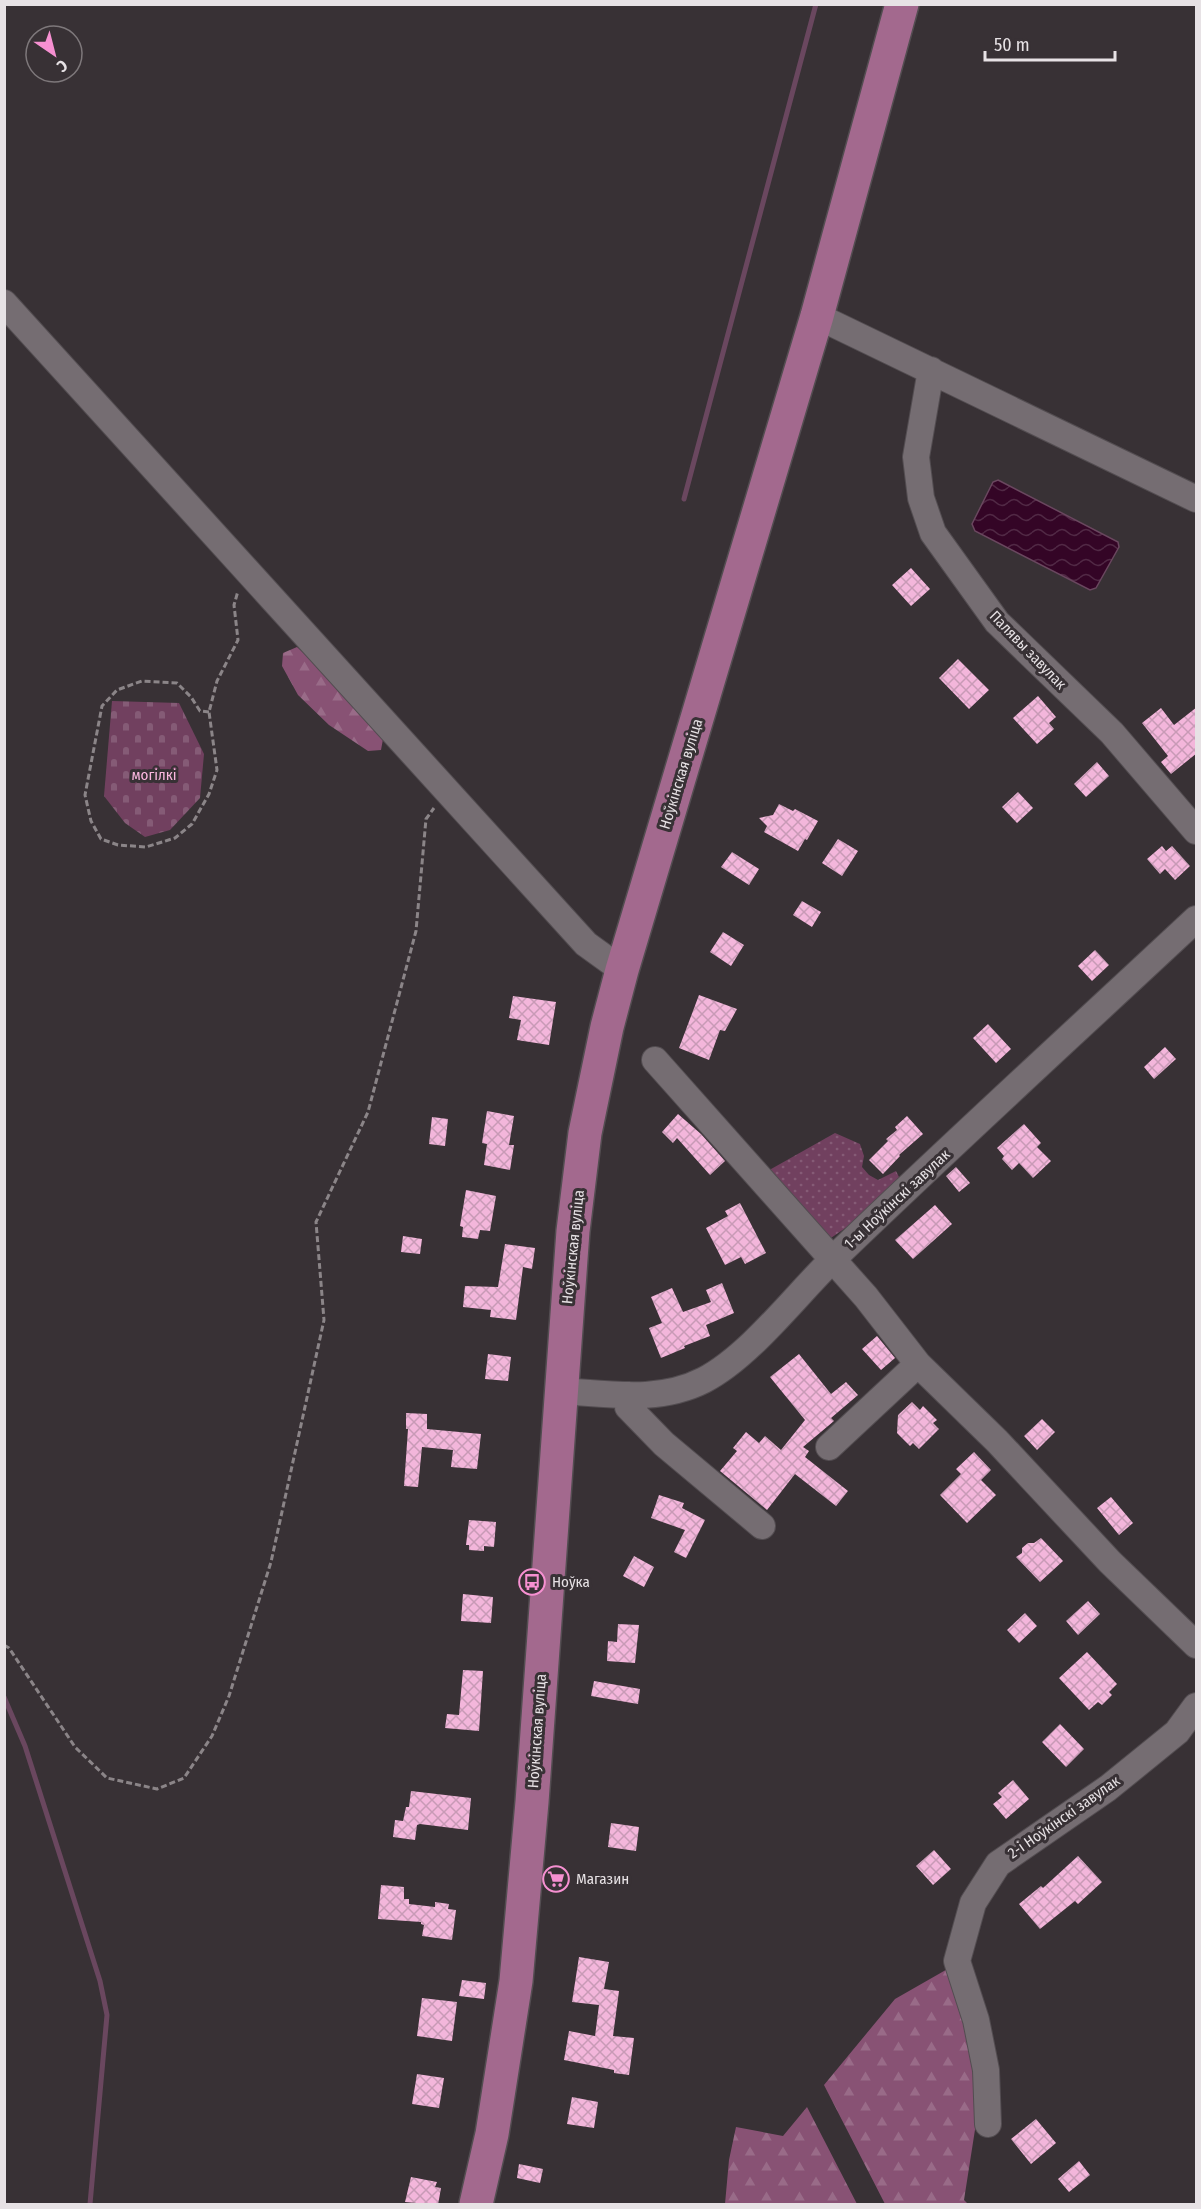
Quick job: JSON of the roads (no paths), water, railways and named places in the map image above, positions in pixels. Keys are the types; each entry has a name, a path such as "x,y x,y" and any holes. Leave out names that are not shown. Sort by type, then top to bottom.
{"main road":[{"name":"Ноўкінская вуліца","path":"476,2205 492,2134 516,1981 532,1802 573,1231 585,1133 622,970 817,316 902,4"}],"street":[{"path":"4,303 586,944 622,970"},
{"path":"817,316 1197,499"},
{"name":"Палявы завулак","path":"931,370 916,457 921,498 933,533 997,622 1112,733 1197,831"},
{"name":"1-ы Ноўкінскі завулак","path":"562,1391 656,1395 679,1391 723,1368 746,1349 832,1260 1197,919"},
{"path":"655,1060 881,1315 918,1364 997,1441 1110,1562 1197,1645"},
{"path":"829,1447 918,1364"},
{"path":"628,1395 628,1407 649,1430 762,1526"},
{"name":"2-і Ноўкінскі завулак","path":"988,2124 986,2070 976,2020 957,1960 973,1903 998,1864 1125,1774 1177,1732 1197,1706"}],"water":[{"path":"998,480 1118,542 1119,547 1096,588 1090,590 975,531 972,524 993,482"}],"waterway":[{"path":"684,499 816,4"},
{"path":"4,1697 25,1746 100,1981 107,2015 90,2204"}],"place":[{"name":"Ноўка","path":"532,1582"},
{"name":"Магазин","path":"556,1879"}],"park label":[{"name":"могілкі","path":"154,775"}]}
